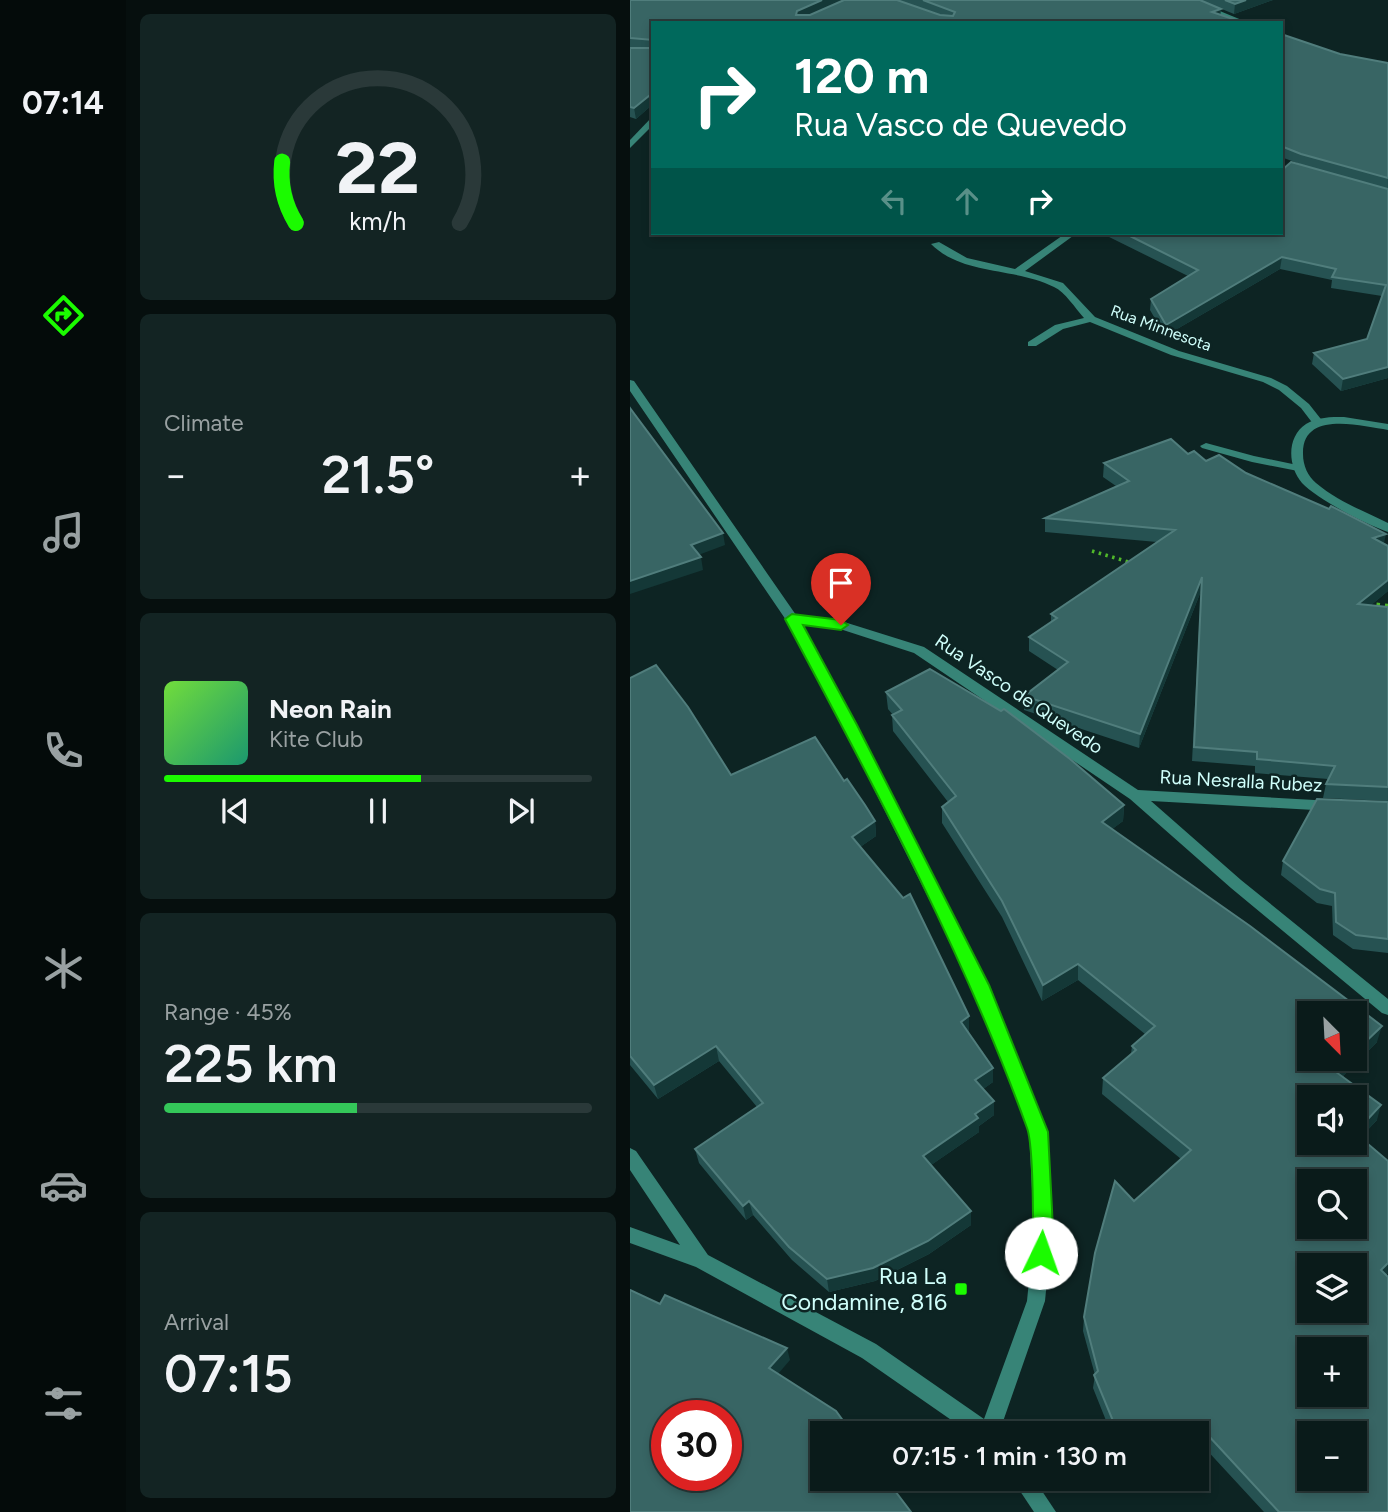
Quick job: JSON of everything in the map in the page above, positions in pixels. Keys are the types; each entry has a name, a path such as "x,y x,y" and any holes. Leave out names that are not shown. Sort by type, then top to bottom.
{"street":[{"path":"1186,0 1240,21"},
{"path":"630,145 651,122"},
{"path":"1017,272 1069,235"},
{"name":"Rua Minnesota","path":"936,244 949,256 964,262 1017,272 1059,285 1091,319 1175,353 1267,380 1296,398 1318,423"},
{"path":"1032,344 1059,327 1091,319"},
{"path":"630,383 792,619 849,725 980,985 1038,1132 1043,1229 1036,1301 992,1421"},
{"path":"1388,427 1358,422 1318,423 1310,427 1295,454 1298,468 1310,485 1388,528"},
{"path":"1206,446 1298,468"},
{"name":"Rua Vasco de Quevedo","path":"792,619 841,625 919,650 1135,795 1236,884 1388,1008"},
{"name":"Rua Nesralla Rubez","path":"1135,795 1348,807"},
{"path":"630,1156 702,1261"},
{"path":"630,1235 702,1261 869,1351 971,1421"},
{"path":"1031,1491 1046,1512"}],"path":[{"path":"1091,551 1140,565"},
{"path":"1365,604 1388,606"}],"building":[{"path":"630,0 822,0 797,11 796,15 810,15 844,0 897,0 940,15 953,16 955,12 923,0 1200,0 1221,9 1212,12 1239,21 651,21 651,40 630,38"},
{"path":"1225,0 1246,0 1235,4"},
{"path":"1283,35 1340,54 1388,63 1388,178 1283,147"},
{"path":"630,48 651,48 651,93 634,108 630,107"},
{"path":"1291,162 1388,189 1388,367 1343,379 1314,353 1367,339 1386,285 1332,277 1336,269 1282,257 1166,325 1151,299 1198,270 1128,235 1283,235 1283,169"},
{"path":"630,408 723,533 691,545 701,557 630,581"},
{"path":"1171,439 1188,454 1194,451 1206,461 1219,455 1246,473 1329,509 1331,506 1386,534 1373,538 1388,546 1388,580 1358,604 1388,607 1388,787 1326,784 1335,766 1257,759 1257,752 1194,747 1202,577 1140,734 1024,696 1068,662 1029,637 1057,618 1051,614 1175,530 1045,518 1129,481 1104,463"},
{"path":"656,665 688,707 731,775 815,737 875,821 852,837 903,898 910,894 969,1016 961,1022 993,1068 975,1080 994,1101 975,1114 978,1118 923,1156 971,1211 928,1241 873,1268 827,1279 789,1247 749,1201 743,1206 695,1149 763,1103 716,1046 654,1085 630,1056 630,678"},
{"path":"930,669 1001,711 1004,709 1070,759 1124,805 1102,822 1250,926 1349,1001 1297,1001 1297,1071 1337,1071 1354,1085 1297,1085 1297,1155 1367,1155 1367,1143 1388,1161 1388,1263 1381,1270 1388,1277 1388,1512 1279,1512 1209,1436 1209,1421 1113,1421 1094,1375 1098,1371 1084,1317 1095,1253 1115,1181 1134,1201 1191,1150 1103,1078 1136,1050 1132,1046 1155,1026 1078,964 1043,985 1002,901 942,807 956,796 892,715 902,710 886,692"},
{"path":"1317,799 1388,802 1388,939 1356,935 1336,922 1335,893 1320,889 1283,861"},
{"path":"1367,1015 1382,1026 1367,1040"},
{"path":"1367,1095 1381,1105 1367,1120"},
{"path":"630,1290 660,1304 665,1295 787,1348 769,1368 836,1411 843,1421 810,1421 810,1491 895,1491 911,1512 630,1512"}],"place":[{"name":"Rua La Condamine, 816","path":"961,1289"}],"route":[{"path":"841,625 792,619 849,725 980,985 1038,1132 1043,1229 1041,1253"}]}
